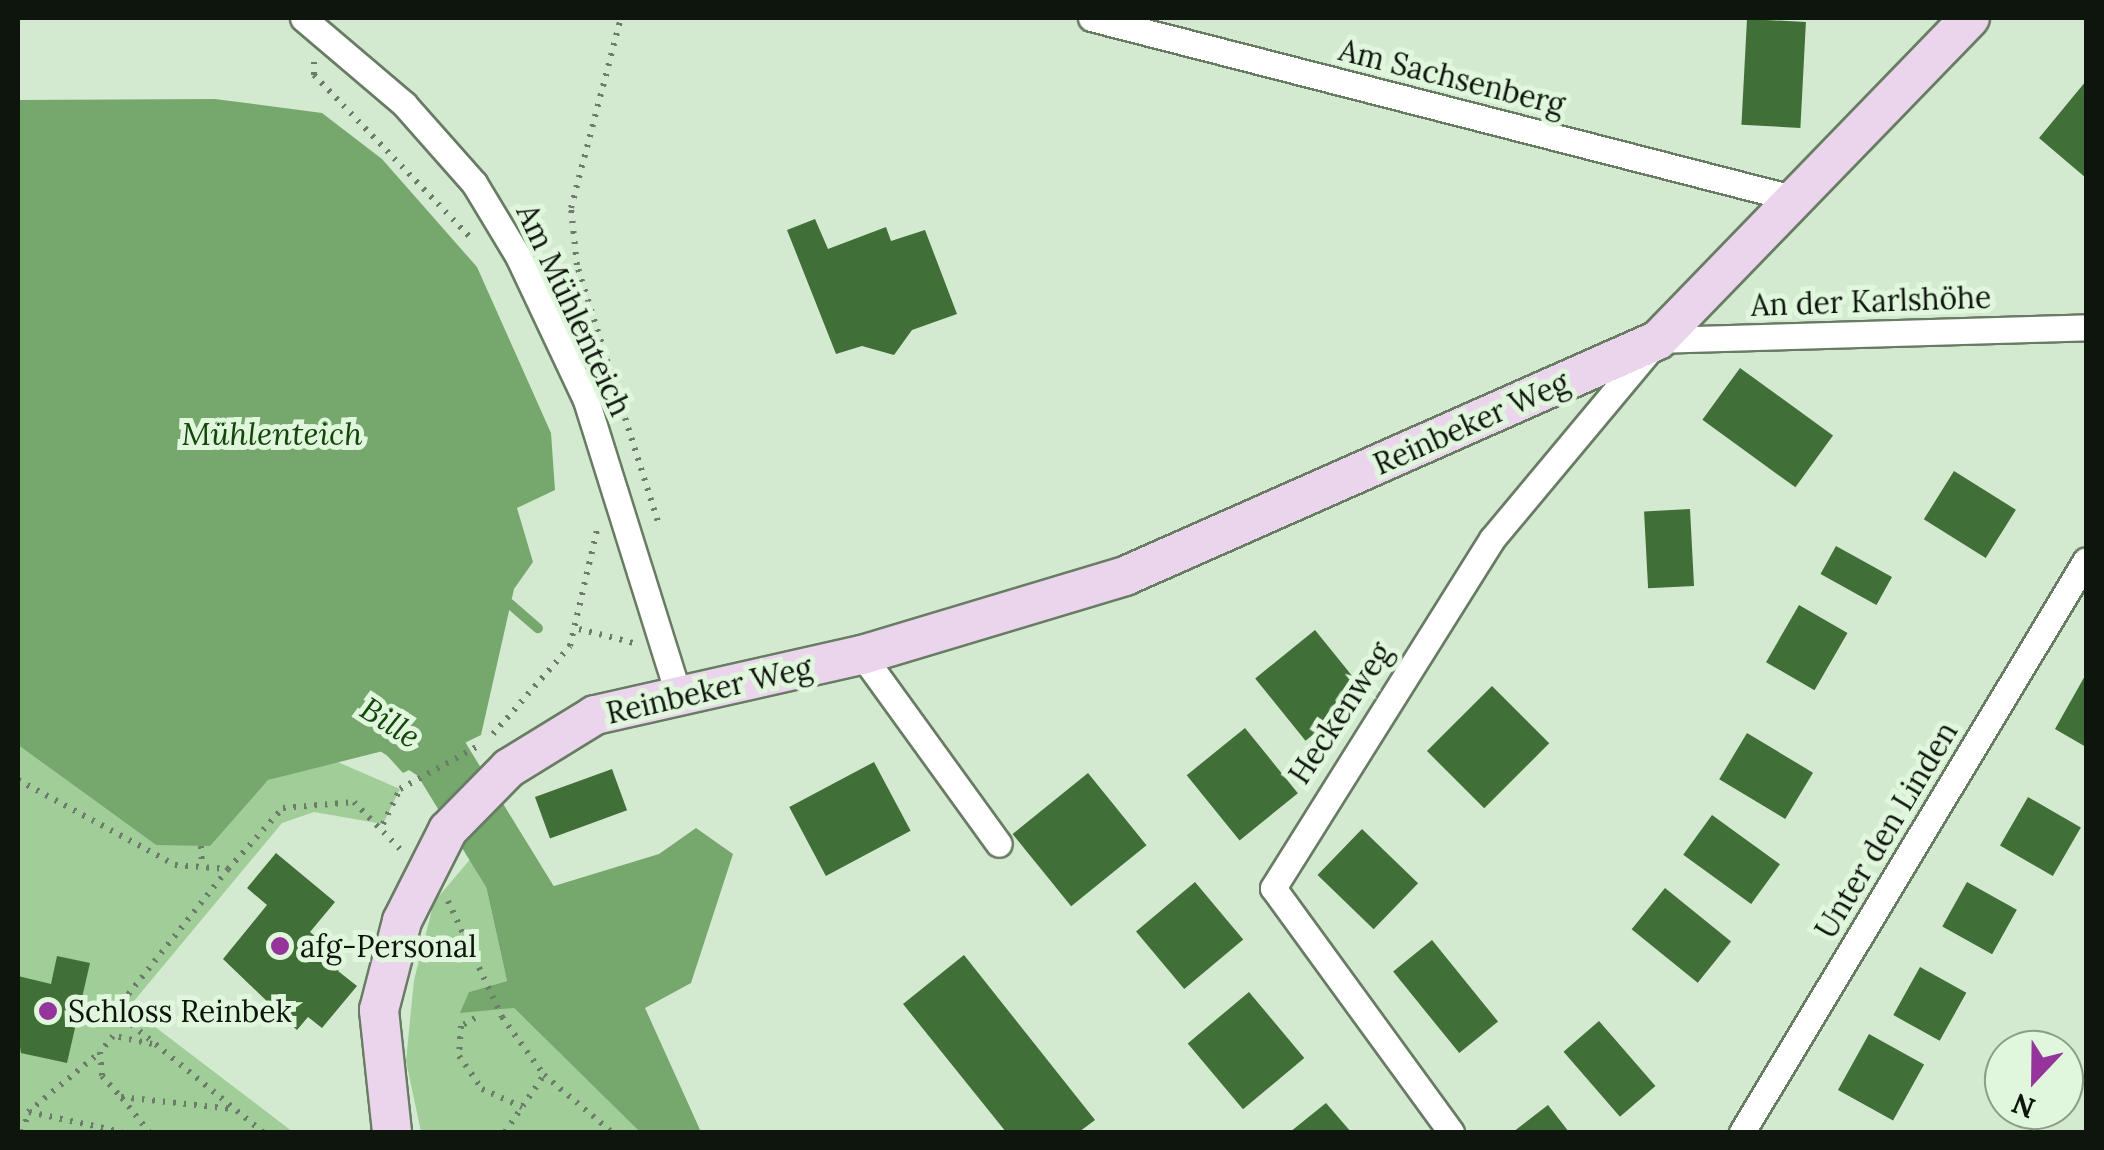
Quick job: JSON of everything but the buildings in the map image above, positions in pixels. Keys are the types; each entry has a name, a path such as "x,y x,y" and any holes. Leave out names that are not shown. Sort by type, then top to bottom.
{"main road":[{"name":"Reinbeker Weg","path":"425,869 496,756 596,715 862,656 1124,576 1658,340 1970,18"},
{"path":"392,1132 380,1010 425,869"}],"street":[{"name":"Am Sachsenberg","path":"1091,18 1796,199"},
{"name":"Am Mühlenteich","path":"308,22 468,176 518,256 586,400 679,696"},
{"name":"An der Karlshöhe","path":"1658,340 2086,328"},
{"name":"Heckenweg","path":"1451,1132 1272,888 1276,872 1492,539 1658,340"},
{"name":"Unter den Linden","path":"1742,1132 2086,560"},
{"path":"862,656 999,844"}],"path":[{"path":"621,18 571,208 577,265 661,534"},
{"path":"308,22 314,75 483,252"},
{"path":"263,1132 115,1011 228,869 283,808 354,802 383,824 400,789 496,756 570,646 598,522"},
{"path":"18,780 96,815 132,848 202,867 228,869"},
{"path":"201,846 202,867"},
{"path":"425,869 446,896 502,1017 544,1075 612,1132"},
{"path":"474,1018 461,1026 460,1056 482,1089 522,1107"},
{"path":"23,1132 28,1112 100,1052 113,1036 156,1045"},
{"path":"100,1052 102,1076 148,1132"},
{"path":"505,1132 544,1075"},
{"path":"121,1097 234,1109"},
{"path":"28,1112 122,1132"}],"shaded area":[{"path":"18,745 156,845 243,804 268,780 333,760 400,789 383,824 314,812 282,823 129,1007 293,1132 18,1132"},
{"path":"478,850 507,981 469,992 513,1007 640,1132 421,1132 406,1061 414,980 434,902"}],"water":[{"name":"Mühlenteich","path":"215,99 322,113 382,159 477,267 551,433 555,490 517,508 533,562 514,589 481,735 403,773 383,751 268,780 210,846 156,845 18,745 18,100"},
{"path":"696,828 733,854 691,983 645,1008 701,1132 640,1132 514,1008 460,1013 469,992 507,981 478,850 491,834 532,878 554,886 659,854"}],"waterway":[{"path":"510,604 538,628"},
{"name":"Bille","path":"375,713 439,755 530,903"}],"place":[{"name":"afg-Personal","path":"280,946"},
{"name":"Schloss Reinbek","path":"48,1011"}]}
